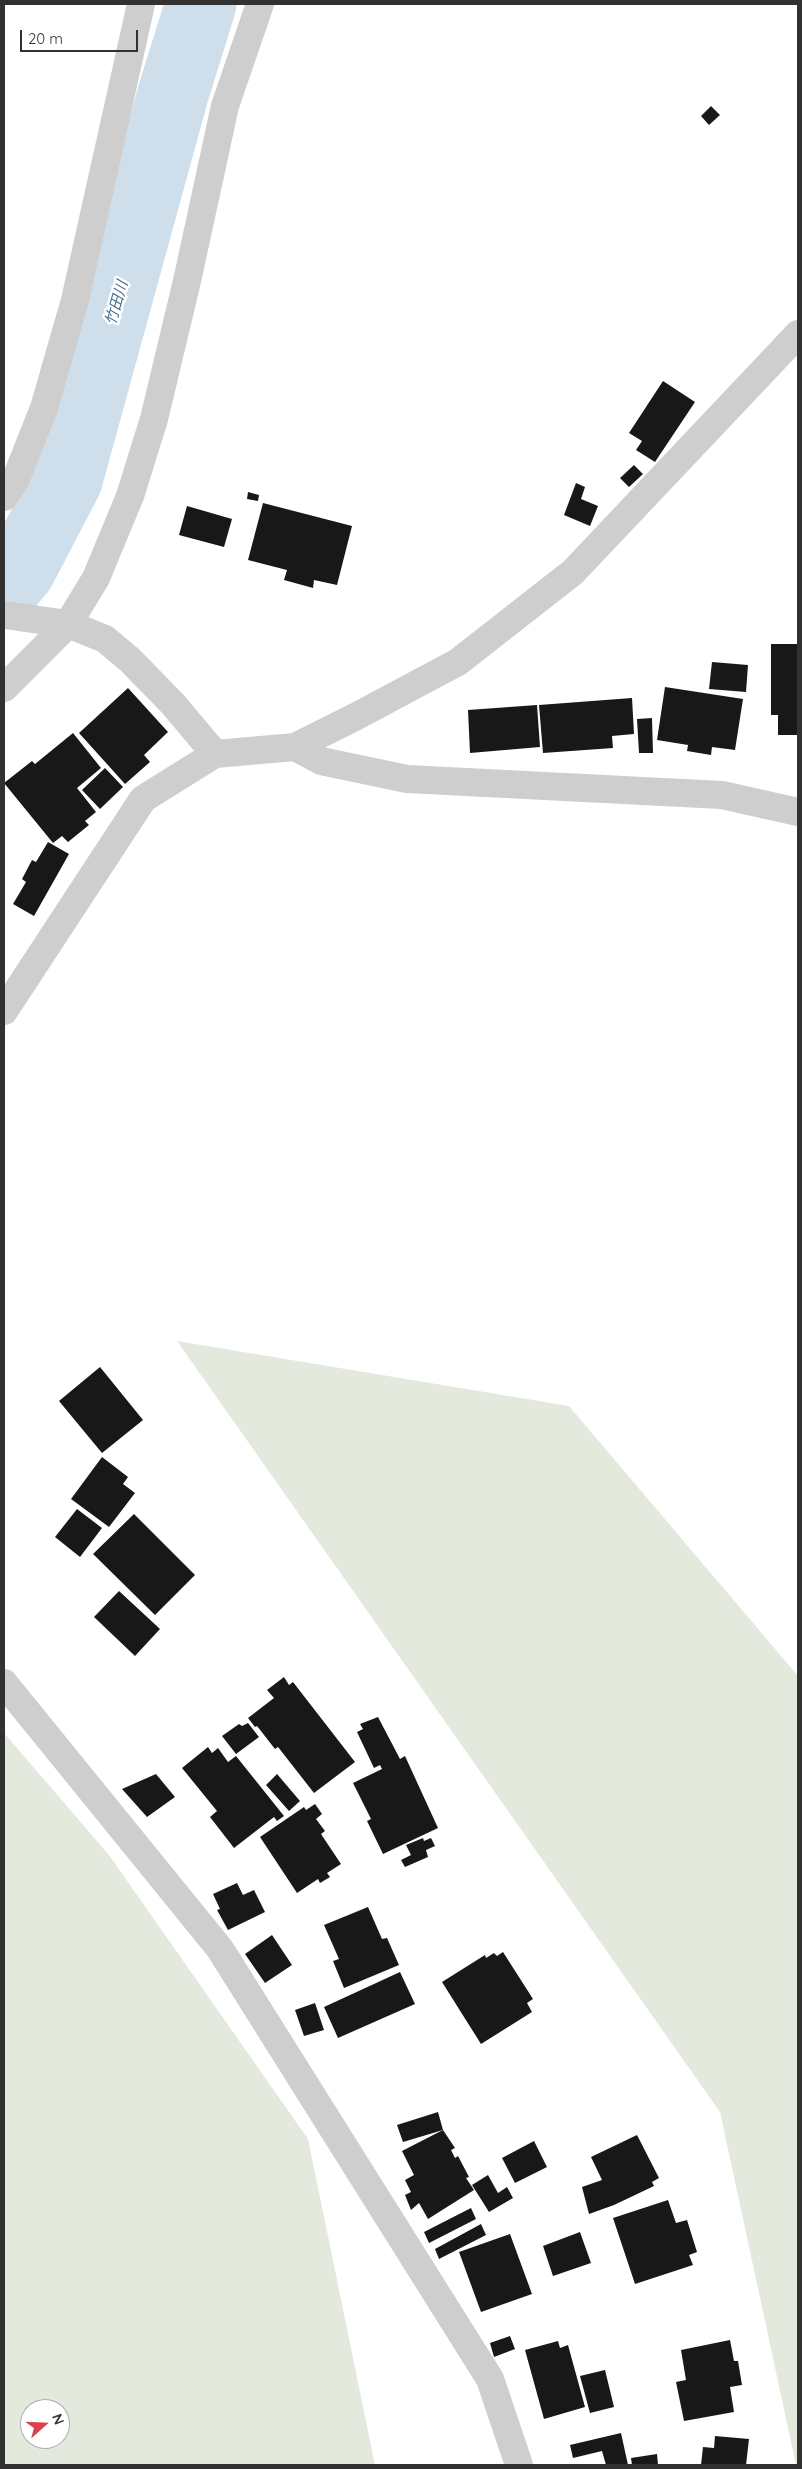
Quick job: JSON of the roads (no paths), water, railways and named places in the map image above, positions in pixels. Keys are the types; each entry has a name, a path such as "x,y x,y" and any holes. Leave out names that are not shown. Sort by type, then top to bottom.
{"street":[{"path":"4,497 15,482 44,408 75,300 141,4"},
{"path":"4,688 96,578 130,496 154,420 187,281 225,106 260,4"},
{"path":"4,1011 142,799 215,754 295,747 355,718 458,662 573,572 798,334"},
{"path":"4,614 58,623 105,639 130,660 173,704 215,754"},
{"path":"295,747 322,761 407,779 722,795 798,812"},
{"path":"4,1683 220,1949 490,2379 519,2465"}],"waterway":[{"name":"竹田川","path":"4,589 20,570 67,480 173,94 201,4"}]}
